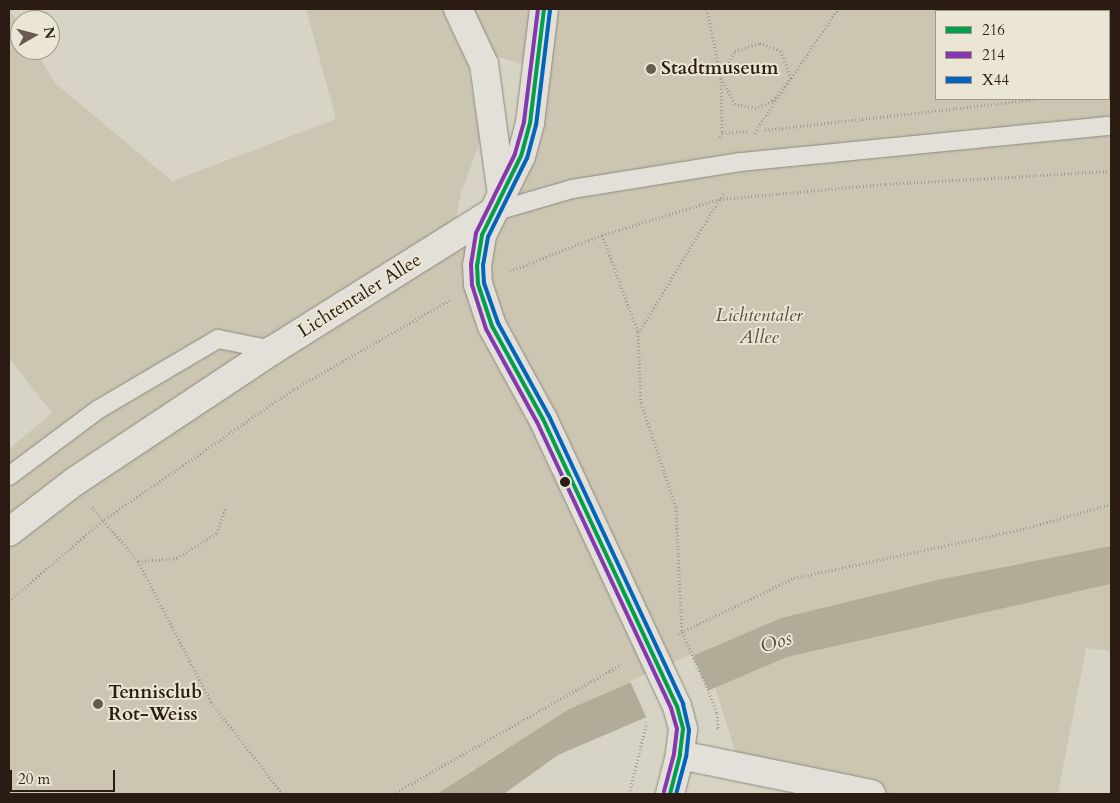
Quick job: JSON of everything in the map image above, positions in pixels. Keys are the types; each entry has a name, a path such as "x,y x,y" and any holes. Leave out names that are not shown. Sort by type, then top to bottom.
{"street":[{"path":"458,9 484,64 497,204"},
{"path":"544,9 530,123 521,156 482,235 477,265 478,284 492,326 542,420 677,706 683,729 680,755 670,794"},
{"name":"Lichtentaler Allee","path":"9,532 74,482 497,204"},
{"path":"680,755 871,794"}],"lane":[{"name":"Lichtentaler Allee","path":"497,204 572,188 741,162 1111,126"},
{"path":"9,476 99,409 218,339 273,350"}],"path":[{"path":"707,9 722,78 722,133"},
{"path":"638,332 720,199 741,162 754,131 838,9"},
{"path":"722,78 735,51 760,43 781,51 791,78"},
{"path":"722,78 735,104 756,108 772,101 791,78"},
{"path":"9,601 102,521 294,389 478,284 602,235 720,199 886,184 1111,171"},
{"path":"602,235 638,332 641,403 676,507 682,632 709,692"},
{"path":"74,482 102,521 138,561 211,702 283,794"},
{"path":"682,632 794,578 1023,529 1111,504"},
{"path":"138,561 177,558 217,533 226,506"},
{"path":"393,794 542,707 655,658"},
{"path":"629,794 647,720"}],"green space":[{"name":"Lichtentaler Allee","path":"9,9 10,60 41,60 55,83 172,181 336,119 306,9 442,9 468,65 480,142 461,193 453,236 502,196 544,9 1111,9 1111,546 991,569 781,618 569,709 437,794 9,794 9,449 52,413 9,358"},
{"path":"463,9 530,9 527,65 488,54"},
{"path":"1111,584 1111,651 1086,648 1058,794 871,794 740,767 715,687 787,657"}],"water":[{"name":"Oos","path":"1111,546 1111,584 787,657 558,755 504,794 437,794 569,709 781,618 942,579"}],"pier":[{"path":"692,654 709,692 647,719 630,681"}],"transit line":[{"name":"214","path":"538,9 524,122 515,154 476,233 471,265 472,285 486,329 537,422 671,708 677,729 674,754 664,792"},
{"name":"216","path":"544,9 530,123 521,156 482,235 477,265 478,284 492,326 543,419 677,706 683,729 680,755 670,794"},
{"name":"X44","path":"550,10 536,125 527,158 488,237 483,265 484,283 498,323 549,416 683,704 689,730 686,757 676,794"}],"place":[{"name":"Stadtmuseum","path":"651,69"},
{"name":"Tennisclub Rot-Weiss","path":"98,704"}]}
